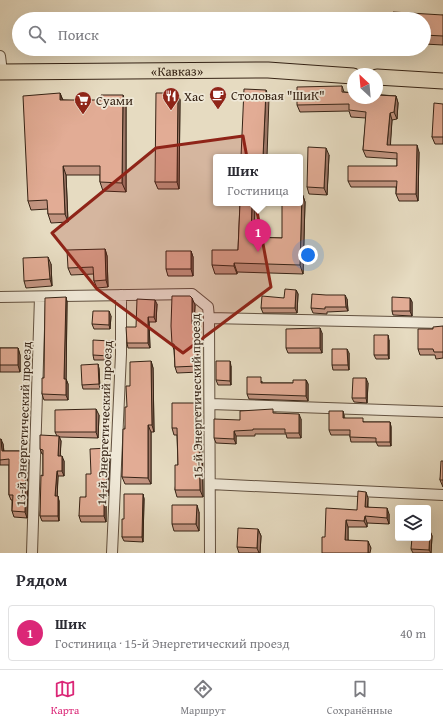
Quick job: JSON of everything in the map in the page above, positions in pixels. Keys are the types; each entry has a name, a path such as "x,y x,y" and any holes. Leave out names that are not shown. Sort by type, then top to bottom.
{"highway":[{"name":"«Кавказ»","path":"1,72 268,70 347,76"},
{"path":"383,77 443,81"}],"street":[{"path":"0,56 1,72"},
{"name":"15-й Энергетический проезд","path":"0,297 192,294 208,307 210,404 210,553"},
{"name":"14-й Энергетический проезд","path":"112,553 121,354 121,295"},
{"name":"13-й Энергетический проезд","path":"32,553 40,297"},
{"path":"209,318 443,323"},
{"path":"210,404 443,412"},
{"path":"210,484 443,495"}],"highlighted area":[{"path":"243,136 271,287 183,353 97,289 52,233 156,148"}],"building":[{"path":"431,14 443,15 443,36 431,35"},
{"path":"342,86 342,92 347,92 347,104 349,104 297,105 297,87"},
{"path":"244,89 266,90 263,154 241,154"},
{"path":"60,93 60,100 101,100 101,95 123,95 122,183 100,182 100,166 63,166 65,214 48,214 47,200 28,201 23,96"},
{"path":"156,93 178,93 177,182 155,182"},
{"path":"383,95 396,96 394,112 390,113 387,145 417,145 416,194 396,194 397,181 348,181 348,166 397,166 397,153 363,150 366,112 349,110 349,104 383,104"},
{"path":"434,103 443,104 443,137 432,137"},
{"path":"308,147 326,148 324,188 307,187"},
{"path":"240,206 252,206 251,237 282,238 282,206 302,206 300,265 234,263 234,266 212,265 212,250 238,250"},
{"path":"105,249 106,280 94,281 93,267 68,268 67,250"},
{"path":"166,251 191,251 191,269 166,269"},
{"path":"48,257 50,279 24,281 23,258"},
{"path":"285,289 296,290 295,308 261,308 262,296 284,298"},
{"path":"312,294 345,295 346,307 325,307 325,309 311,308"},
{"path":"172,296 190,296 192,298 192,324 194,324 198,366 175,367 174,344 172,344 171,326"},
{"path":"66,297 64,379 66,379 66,395 42,394 42,378 44,378 45,298"},
{"path":"392,297 410,298 410,311 392,311"},
{"path":"137,299 155,300 154,317 148,317 148,343 127,343 126,327 136,327"},
{"path":"93,311 109,311 109,325 92,324"},
{"path":"443,326 443,352 434,352 433,349 418,349 418,329 433,329 433,327"},
{"path":"320,328 320,348 286,348 286,329"},
{"path":"374,335 388,335 388,355 374,355"},
{"path":"93,340 110,341 109,356 93,355"},
{"path":"0,348 18,348 18,365 0,365"},
{"path":"332,349 347,349 348,365 332,365"},
{"path":"151,361 152,425 148,425 148,478 122,477 123,429 125,429 125,407 127,407 126,386 130,386 130,362"},
{"path":"216,361 230,361 230,381 216,380"},
{"path":"98,364 99,384 82,385 81,365"},
{"path":"247,377 261,377 261,383 293,383 293,380 306,380 306,396 247,394"},
{"path":"353,378 366,378 366,398 352,398"},
{"path":"172,403 198,403 200,490 175,490 175,465 178,465 177,428 172,428"},
{"path":"96,409 96,432 55,432 55,410"},
{"path":"273,409 273,413 299,414 299,433 285,433 285,429 253,429 234,431 234,439 214,438 214,419 240,420 240,411"},
{"path":"329,411 343,411 343,418 363,418 363,422 390,422 390,442 376,442 376,438 350,437 350,430 329,430"},
{"path":"40,435 59,436 58,456 62,456 62,471 57,471 55,496 58,496 58,516 40,516 43,450 40,449"},
{"path":"0,439 2,451 26,451 25,512 12,511 13,495 9,495 9,459 0,460"},
{"path":"108,448 106,490 104,490 104,516 79,516 80,497 86,497 86,474 91,474 90,449"},
{"path":"441,461 443,461 443,480 440,480"},
{"path":"358,491 366,492 365,507 387,508 387,518 365,516 364,521 346,520 345,540 368,541 368,553 322,553 322,537 325,537 326,508 357,510"},
{"path":"124,494 143,494 142,537 122,537"},
{"path":"172,505 197,505 196,524 172,524"},
{"path":"238,528 258,529 257,548 237,547"},
{"path":"412,541 429,541 429,550 411,549"}],"place":[{"name":"Столовая \"ШиК\"","path":"218,110"},
{"name":"Хас","path":"171,111"},
{"name":"Суами","path":"83,115"},
{"name":"Шик","path":"258,252"}]}
